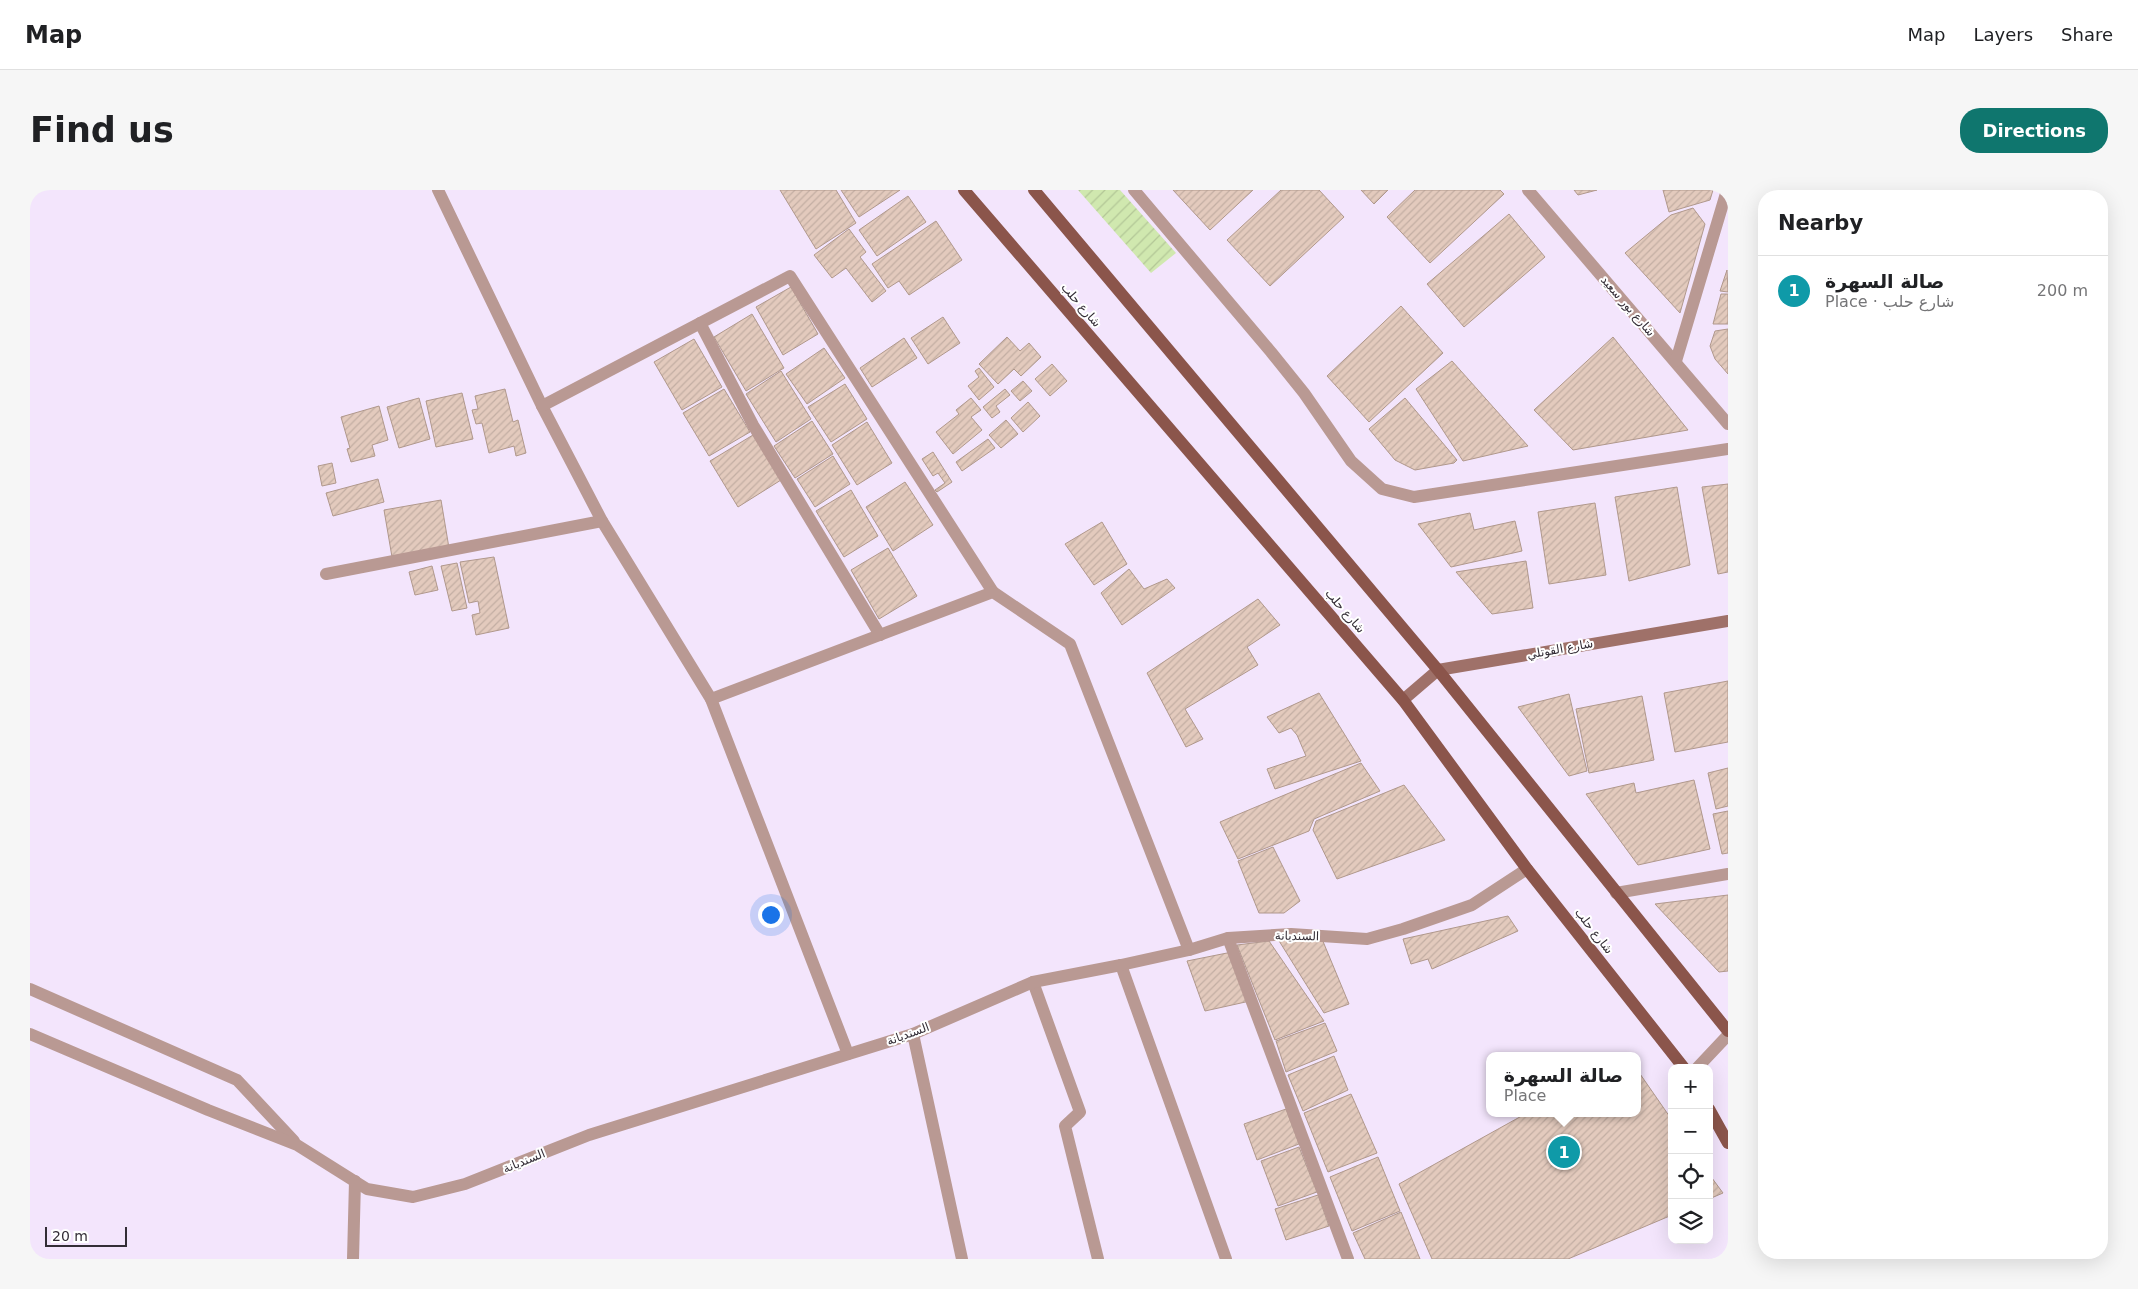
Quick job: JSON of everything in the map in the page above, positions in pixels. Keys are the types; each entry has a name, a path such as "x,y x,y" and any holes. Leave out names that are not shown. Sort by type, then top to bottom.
{"main road":[{"name":"شارع حلب","path":"964,190 1403,700 1527,869 1681,1064"},
{"path":"1034,190 1438,670 1728,1031"},
{"path":"1713,1116 1728,1143"}],"street":[{"path":"438,190 542,406 602,521 711,699 848,1054"},
{"path":"1134,190 1288,372 1351,461 1382,489 1414,497 1728,449"},
{"name":"شارع بور سعيد","path":"1528,190 1728,424"},
{"path":"1676,361 1727,190"},
{"path":"542,406 790,276 993,592 1070,644 1189,950"},
{"path":"700,323 753,425 880,635"},
{"path":"326,574 602,521"},
{"path":"711,699 993,592"},
{"name":"شارع القوتلي","path":"1438,670 1728,621"},
{"path":"1403,700 1438,670"},
{"name":"السنديانة","path":"297,1144 367,1189 413,1197 456,1186 589,1135 913,1034 1033,982 1189,950 1228,938 1291,934 1366,938 1403,929 1472,905 1527,869"},
{"path":"1616,893 1728,874"},
{"path":"1228,938 1348,1259"},
{"path":"1121,965 1226,1259"},
{"path":"1033,982 1080,1112 1065,1126 1098,1259"},
{"path":"30,989 237,1080 297,1144"},
{"path":"30,1034 208,1110 297,1144"},
{"path":"913,1034 962,1259"},
{"path":"1701,1064 1728,1035"},
{"path":"353,1259 355,1181"}],"green space":[{"path":"1078,190 1120,190 1176,253 1151,273"}],"building":[{"path":"780,190 836,190 856,223 816,249"},
{"path":"841,190 900,190 859,217"},
{"path":"1173,190 1253,190 1210,230"},
{"path":"1281,190 1319,190 1344,217 1270,286 1227,240"},
{"path":"1361,190 1388,190 1374,204"},
{"path":"1415,190 1500,190 1504,194 1430,263 1387,217"},
{"path":"1574,190 1597,190 1578,195"},
{"path":"1663,190 1713,190 1710,200 1669,212"},
{"path":"908,196 926,222 877,256 859,230"},
{"path":"1693,208 1705,224 1680,313 1625,253 1671,215"},
{"path":"1509,214 1545,257 1464,327 1427,284"},
{"path":"936,221 962,260 909,295 899,281 888,288 872,264"},
{"path":"849,229 866,252 860,257 886,291 872,302 846,268 832,278 814,255"},
{"path":"1727,270 1728,292 1720,291"},
{"path":"791,287 818,334 783,355 756,307"},
{"path":"1721,294 1728,294 1728,324 1713,324"},
{"path":"1401,306 1443,353 1369,422 1327,376"},
{"path":"752,314 784,368 746,391 714,337"},
{"path":"943,317 960,343 928,364 911,338"},
{"path":"1728,329 1728,374 1715,359 1710,346 1715,331"},
{"path":"1007,337 1020,351 1029,343 1041,357 1021,376 1014,369 998,384 979,364"},
{"path":"1613,337 1688,430 1573,450 1534,410"},
{"path":"904,338 917,358 872,387 860,368"},
{"path":"694,339 722,387 682,410 654,362"},
{"path":"824,348 845,378 807,404 786,374"},
{"path":"1452,361 1528,446 1463,461 1416,389"},
{"path":"1052,364 1067,381 1050,396 1035,379"},
{"path":"979,368 994,387 979,400 968,386 979,377 975,371"},
{"path":"781,371 811,419 776,442 746,394"},
{"path":"1023,381 1032,391 1020,401 1011,391"},
{"path":"845,384 867,419 831,442 808,407"},
{"path":"505,389 513,422 518,420 526,453 516,456 514,446 489,453 482,423 476,424 472,410 478,409 475,396"},
{"path":"724,389 750,432 709,456 683,413"},
{"path":"1005,389 1010,395 996,406 1000,412 992,418 983,407"},
{"path":"462,393 473,439 436,447 426,401"},
{"path":"419,398 430,439 399,448 387,407"},
{"path":"971,398 981,410 971,417 982,430 953,454 936,432 959,414 956,410"},
{"path":"1405,398 1457,460 1454,463 1415,470 1395,460 1369,429"},
{"path":"1028,402 1040,416 1023,432 1011,418"},
{"path":"379,406 388,440 372,445 375,456 351,462 347,449 350,448 341,417"},
{"path":"1006,420 1018,434 1001,448 989,435"},
{"path":"812,421 833,454 795,478 774,446"},
{"path":"867,422 892,463 857,485 832,445"},
{"path":"753,435 781,480 738,507 710,461"},
{"path":"988,439 995,448 962,471 956,462"},
{"path":"933,452 952,482 937,492 935,490 945,483 938,473 933,476 922,459"},
{"path":"833,456 850,484 815,507 797,479"},
{"path":"332,463 336,483 322,486 318,466"},
{"path":"378,479 384,502 333,516 326,493"},
{"path":"905,482 933,525 893,551 866,507"},
{"path":"1728,484 1728,572 1718,574 1702,487"},
{"path":"1677,487 1690,565 1629,581 1615,497"},
{"path":"851,490 878,536 844,557 816,511"},
{"path":"441,500 449,548 392,557 384,510"},
{"path":"1595,503 1606,575 1549,584 1538,512"},
{"path":"1470,513 1474,530 1515,521 1522,551 1451,567 1418,524"},
{"path":"1102,522 1127,564 1094,585 1065,544"},
{"path":"888,548 917,596 879,619 851,570"},
{"path":"494,557 509,628 476,635 472,615 480,613 478,601 469,603 460,562"},
{"path":"1526,561 1533,608 1492,614 1456,572"},
{"path":"457,563 467,608 452,611 441,566"},
{"path":"432,566 438,590 415,595 409,572"},
{"path":"1129,569 1144,589 1167,579 1175,588 1122,625 1101,593"},
{"path":"1258,599 1280,625 1247,647 1258,665 1185,709 1203,739 1186,747 1147,673"},
{"path":"1728,681 1728,742 1675,752 1664,693"},
{"path":"1319,693 1361,761 1275,789 1267,769 1306,756 1297,735 1291,728 1279,733 1267,717"},
{"path":"1569,694 1587,771 1569,776 1518,707"},
{"path":"1642,696 1654,760 1589,773 1576,709"},
{"path":"1361,763 1380,791 1314,819 1309,831 1238,859 1220,822"},
{"path":"1728,768 1728,806 1716,809 1708,773"},
{"path":"1694,780 1710,849 1638,865 1586,794 1634,783 1636,793"},
{"path":"1404,785 1445,840 1337,879 1313,830 1316,821"},
{"path":"1728,811 1728,853 1722,854 1713,814"},
{"path":"1273,847 1300,901 1284,913 1259,913 1238,861"},
{"path":"1728,895 1728,971 1719,972 1655,904"},
{"path":"1508,916 1518,931 1432,969 1428,959 1411,964 1403,939"},
{"path":"1276,936 1322,939 1349,1004 1324,1013"},
{"path":"1269,941 1324,1021 1275,1040 1237,945"},
{"path":"1232,952 1250,1001 1205,1011 1187,961"},
{"path":"1325,1023 1337,1051 1286,1072 1276,1041"},
{"path":"1334,1056 1348,1090 1303,1111 1288,1075"},
{"path":"1641,1075 1668,1114 1668,1217 1568,1259 1432,1259 1399,1184 1520,1117 1641,1117"},
{"path":"1351,1094 1377,1153 1328,1172 1304,1113"},
{"path":"1286,1109 1299,1144 1257,1160 1244,1124"},
{"path":"1299,1147 1317,1192 1278,1206 1261,1161"},
{"path":"1378,1157 1400,1211 1352,1231 1330,1177"},
{"path":"1713,1179 1723,1193 1713,1197"},
{"path":"1318,1195 1329,1226 1286,1240 1275,1209"},
{"path":"1401,1212 1420,1259 1365,1259 1353,1233"}],"place":[{"name":"صالة السهرة","path":"1564,1152"}]}
